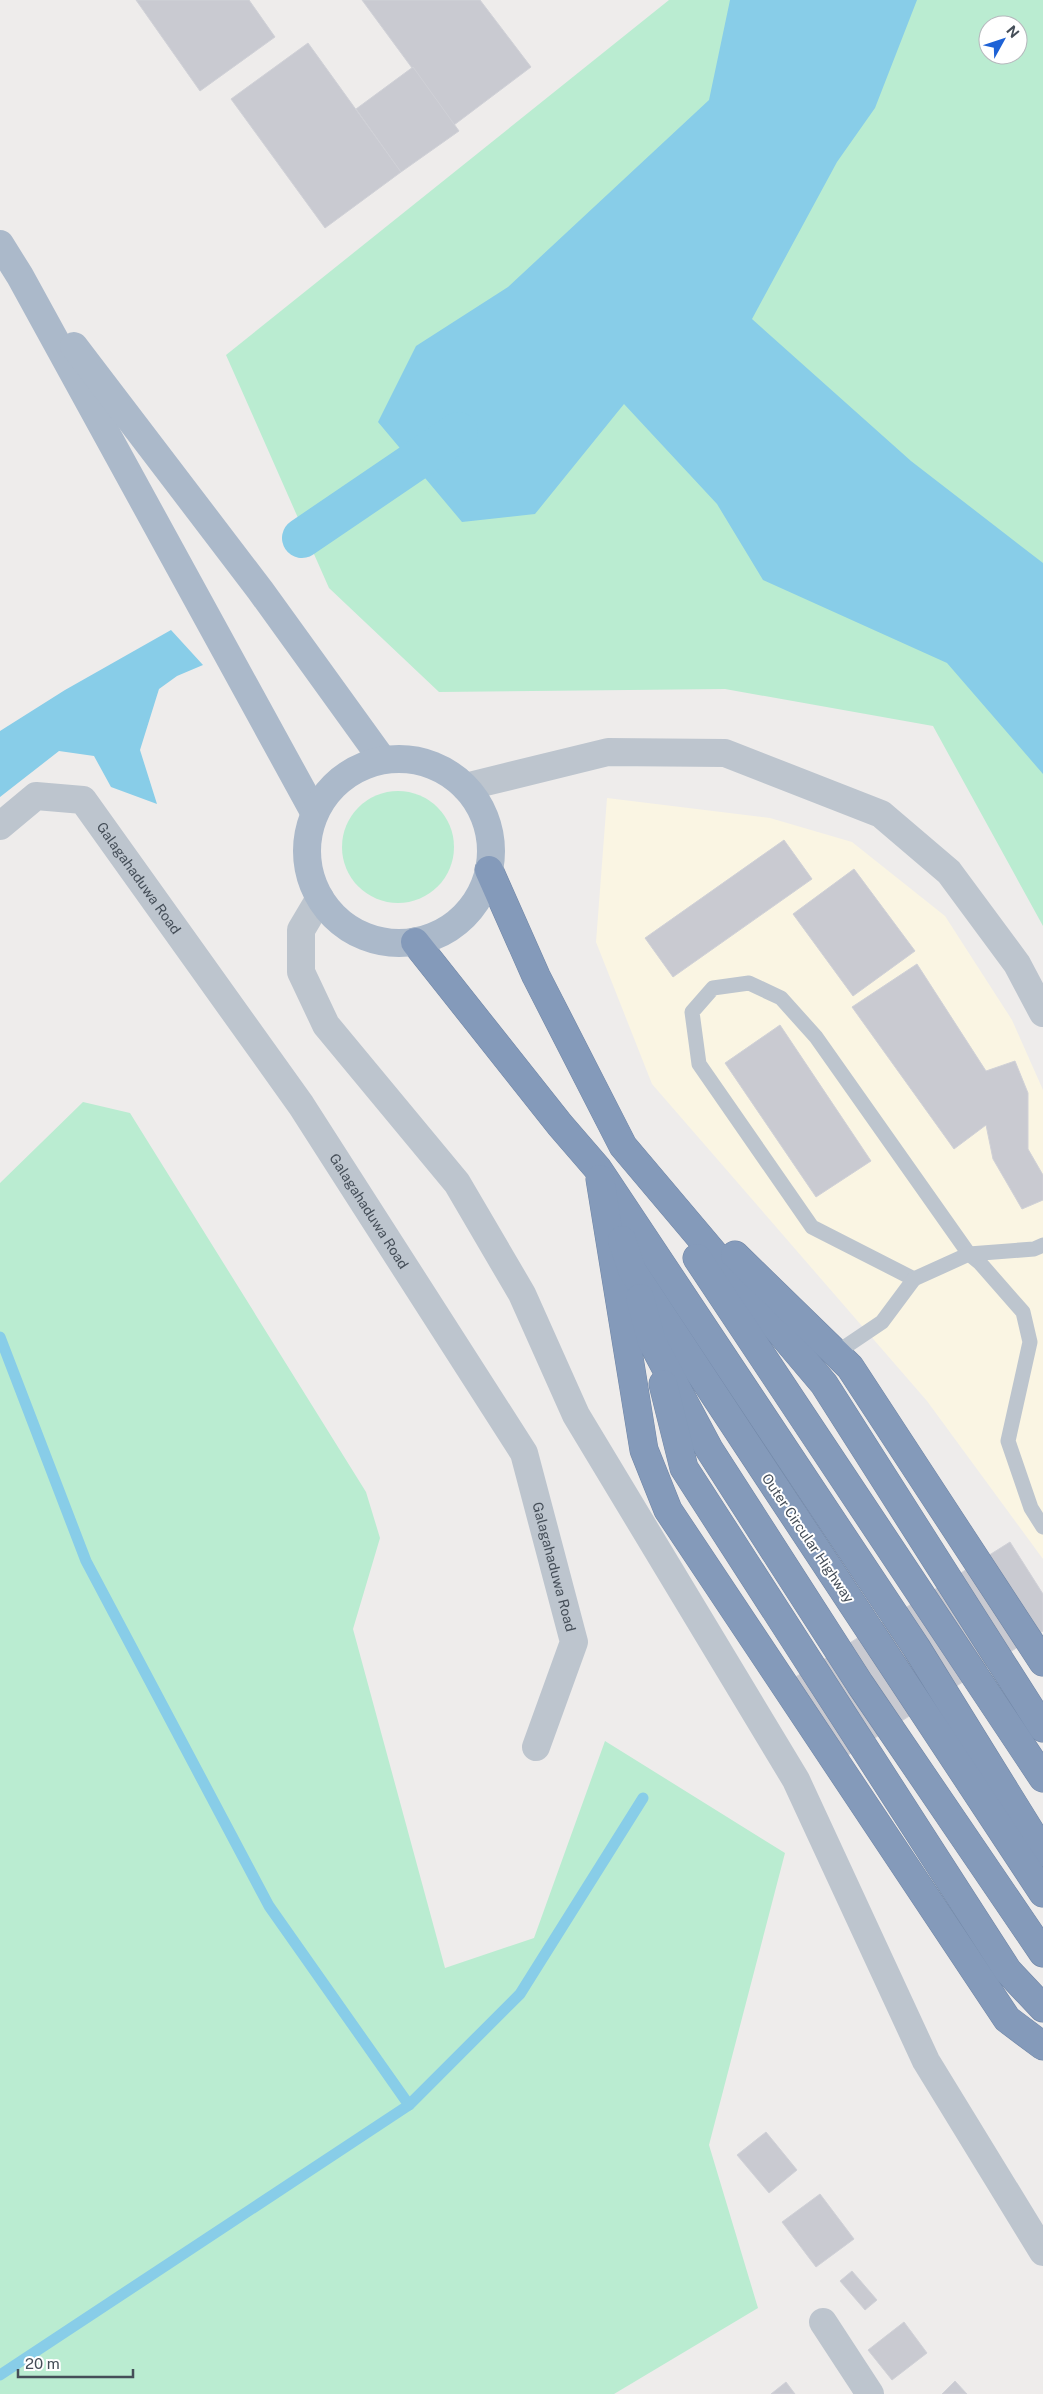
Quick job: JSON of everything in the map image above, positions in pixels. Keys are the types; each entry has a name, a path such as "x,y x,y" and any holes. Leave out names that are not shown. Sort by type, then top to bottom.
{"highway":[{"path":"489,870 536,976 623,1146 1043,1778"},
{"path":"415,942 560,1125 598,1169 916,1646 1043,1852"},
{"path":"623,1146 850,1367 1043,1662"},
{"path":"623,1146 824,1384 1043,1728"},
{"path":"598,1169 644,1450 668,1510 1007,2020 1043,2046"},
{"name":"Outer Circular Highway","path":"598,1169 632,1270 1043,1893"},
{"path":"632,1270 684,1468 1008,1971 1043,2008"},
{"path":"652,1342 709,1449 860,1684 1043,1953"}],"main road":[{"path":"0,244 20,276 314,812"},
{"path":"20,276 260,590 382,759"},
{"path":"382,759 413,759 441,769 465,787 482,811 491,840 489,870 480,896 463,918 441,934 415,942 387,943 360,935 337,920 320,898 308,871 306,841 314,812 331,787 354,769 382,759"}],"street":[{"path":"465,787 608,752 724,753 881,814 948,872 1017,964 1043,1013"},
{"name":"Galagahaduwa Road","path":"0,826 36,796 83,800 301,1105 524,1453 574,1642 536,1747"},
{"path":"320,898 301,930 300,972 326,1025 457,1183 522,1294 576,1415 796,1780 926,2061 1043,2252"},
{"path":"823,2322 870,2394"}],"lane":[{"path":"914,1279 812,1227 699,1064 692,1012 713,988 749,983 781,998 816,1038 969,1254 980,1263 1023,1312 1030,1342 1008,1441 1031,1508 1043,1527"},
{"path":"836,1353 882,1322 914,1279 969,1254 1034,1249 1043,1245"}],"shaded area":[{"path":"607,798 770,818 852,842 945,916 1012,1020 1043,1090 1043,1559 927,1401 652,1084 596,942"}],"green space":[{"path":"669,0 1043,0 1043,926 933,726 725,689 439,692 329,588 226,355"},
{"path":"398,791 419,795 438,807 450,826 454,847 450,868 438,887 419,899 398,903 377,899 358,887 346,868 342,847 346,826 358,807 377,795"},
{"path":"83,1102 130,1113 366,1492 380,1538 353,1629 445,1968 534,1938 605,1741 785,1853 709,2145 758,2308 614,2394 0,2394 0,1183"}],"water":[{"path":"730,0 917,0 875,108 837,162 752,319 911,461 1043,563 1043,774 947,663 763,580 717,504 624,404 535,514 462,522 378,422 416,346 508,287 709,100"},
{"path":"171,630 203,665 177,676 159,689 140,750 157,804 111,787 94,756 59,751 0,797 0,731 65,690"}],"building":[{"path":"136,0 249,0 275,37 200,91"},
{"path":"362,0 480,0 531,67 454,125"},
{"path":"308,43 401,172 325,228 231,99"},
{"path":"413,67 459,131 401,172 356,109"},
{"path":"784,840 812,879 673,977 645,938"},
{"path":"854,869 915,951 853,996 793,914"},
{"path":"917,964 986,1071 1015,1061 1028,1093 1028,1149 1043,1175 1043,1200 1022,1209 993,1159 986,1125 954,1149 852,1007"},
{"path":"780,1025 871,1161 816,1197 725,1063"},
{"path":"1010,1542 1043,1594 1043,1631 826,1769 775,1690"},
{"path":"766,2132 797,2170 769,2193 737,2155"},
{"path":"820,2194 854,2239 816,2267 782,2222"},
{"path":"852,2271 877,2300 865,2310 840,2281"},
{"path":"904,2322 927,2353 892,2380 868,2350"},
{"path":"955,2381 967,2394 942,2394"},
{"path":"786,2382 795,2394 771,2394"}],"waterway":[{"path":"302,538 458,432"},
{"path":"0,1337 86,1561 269,1906 409,2105"},
{"path":"0,2375 409,2105 520,1994 643,1798"}]}
